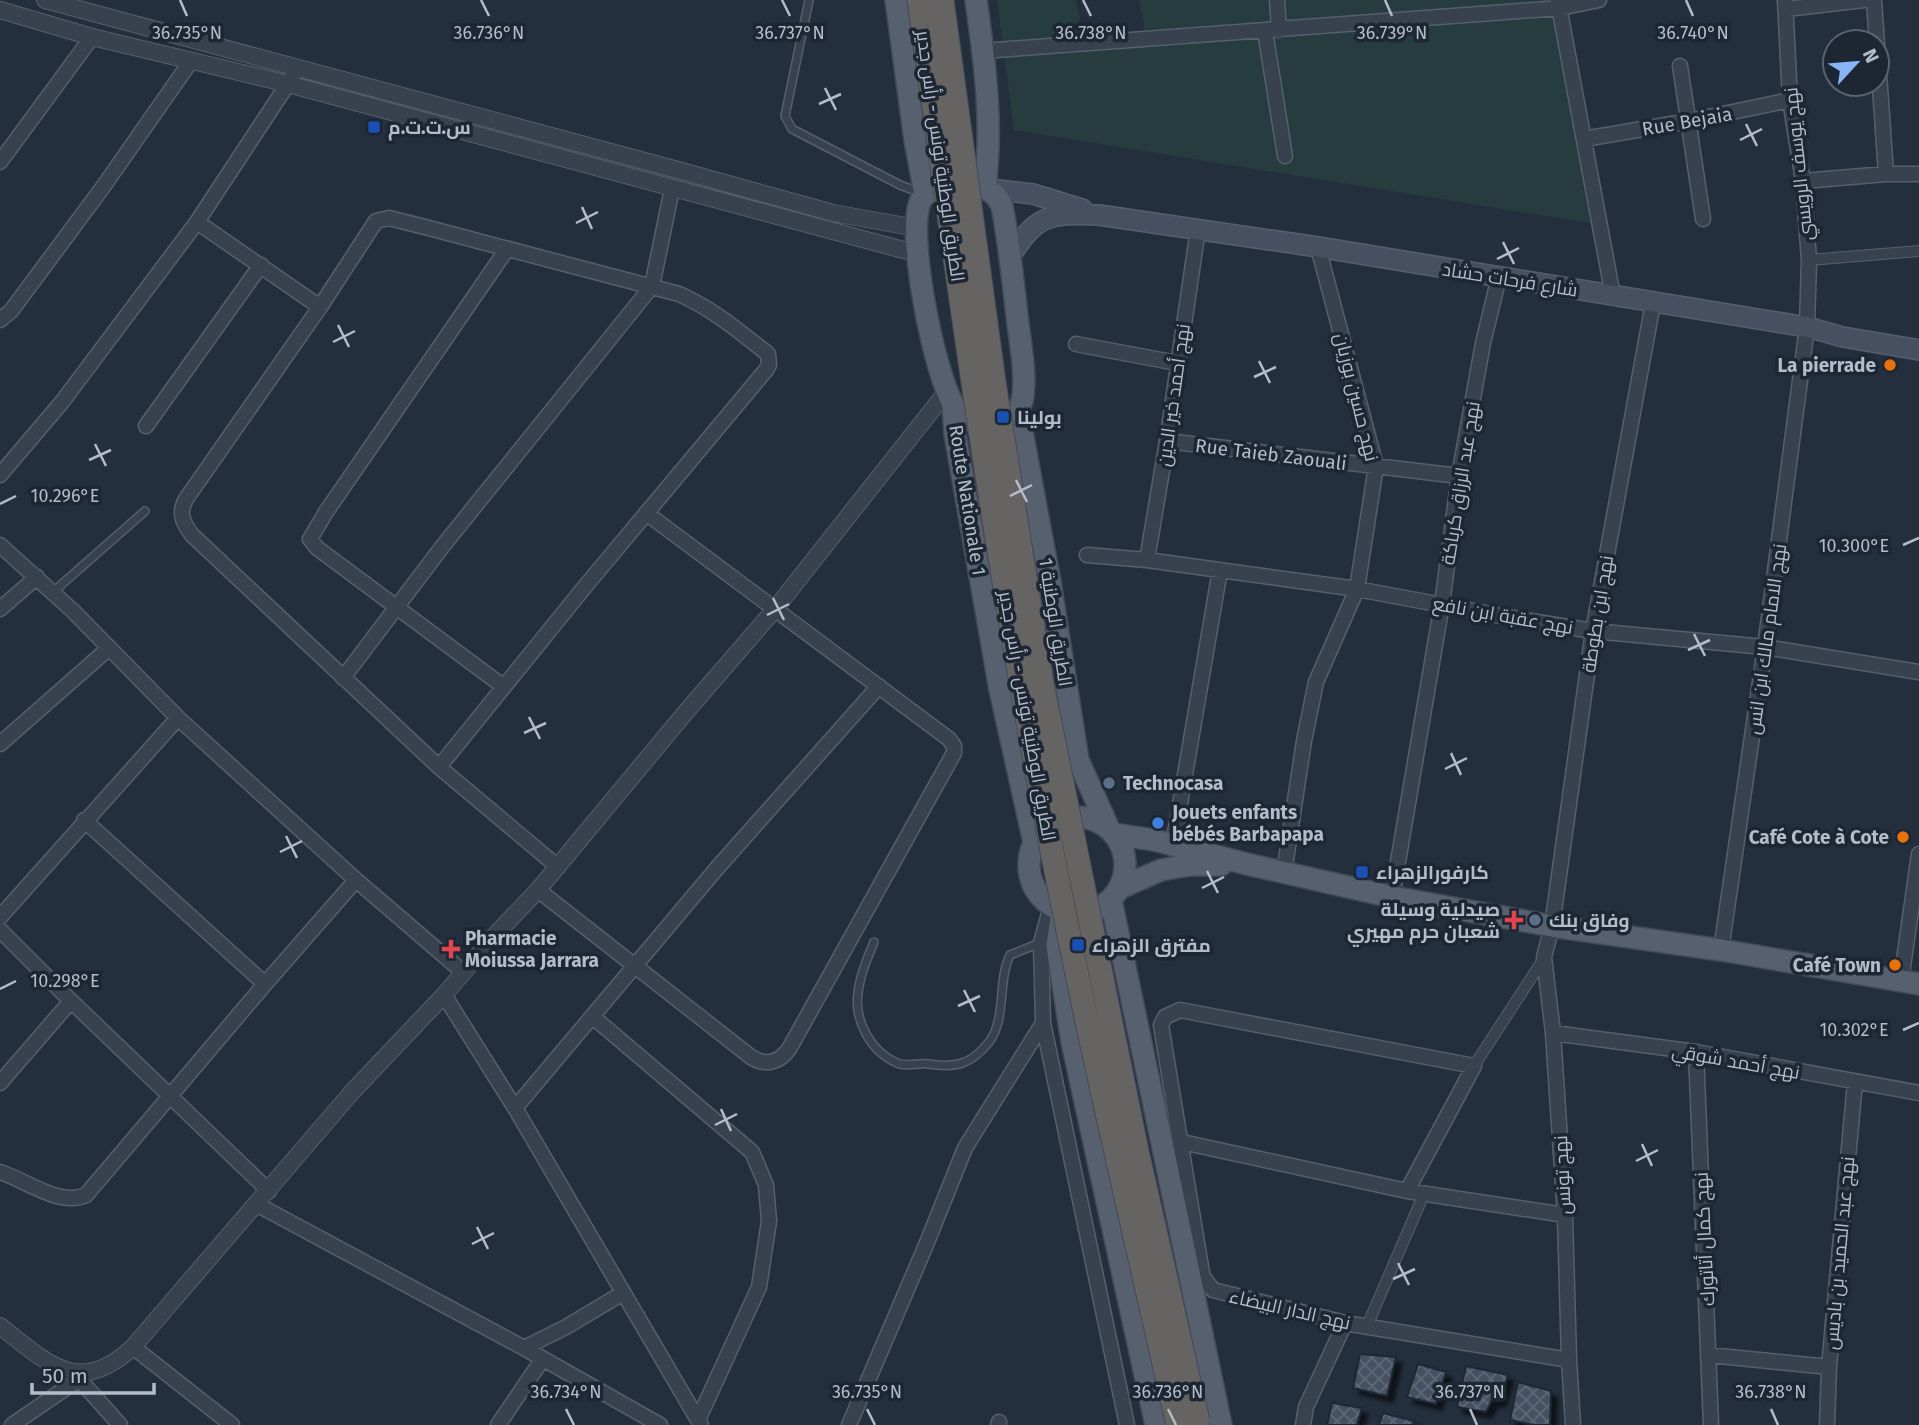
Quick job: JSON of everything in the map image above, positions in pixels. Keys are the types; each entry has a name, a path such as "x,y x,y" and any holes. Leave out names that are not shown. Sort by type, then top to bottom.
{"highway":[{"name":"الطريق الوطنية تونس - رأس جدير","path":"919,0 995,526 1034,754 1092,1048 1188,1423"},
{"name":"الطريق الوطنية تونس - رأس جدير","path":"942,0 994,382 1042,684 1138,1151 1188,1423"}],"main road":[{"path":"896,0 925,194 943,187 988,188 1033,194 1099,215"},
{"path":"976,0 983,51 989,137 988,188"},
{"name":"الطريق الوطنية 1","path":"988,188 1002,205 1023,376 1023,393 1018,410 1050,582 1078,760 1112,832 1122,847 1125,860 1124,874 1115,894 1221,1425"},
{"name":"Route Nationale 1","path":"925,194 919,203 917,228 928,323 950,398 1000,690 1034,842"},
{"path":"1009,258 1027,231 1044,219 1064,215 1099,215"},
{"name":"شارع فرحات حشاد","path":"1099,215 1318,247 1807,327 1843,337 1919,350"},
{"path":"950,398 967,420 986,426 1006,422 1018,410"},
{"path":"1251,865 1176,866 1154,871 1088,912 1075,914 1057,909 1034,889 1030,878 1029,853 1045,828 1060,819 1077,816 1095,820 1112,832 1392,897 1552,926 1721,950 1910,983"},
{"path":"1057,909 1057,946 1072,1042 1156,1425"}],"street":[{"path":"1277,0 1272,30 1285,156"},
{"path":"983,51 1272,30 1599,0"},
{"path":"1786,4 1864,0"},
{"path":"1874,0 1885,174"},
{"path":"49,1 833,214 917,228"},
{"path":"1559,4 1613,296"},
{"name":"نهج يوسف الرويسي","path":"1786,4 1790,100 1803,181 1809,260 1807,327"},
{"path":"0,10 92,37 288,84 918,254"},
{"path":"0,162 92,37"},
{"path":"0,320 11,311 191,61"},
{"path":"1680,66 1703,219"},
{"path":"0,475 62,402 197,222 299,68"},
{"name":"Rue Bejaia","path":"1584,139 1790,100"},
{"path":"1803,181 1919,174"},
{"path":"342,678 442,547 652,286 672,189"},
{"path":"439,767 766,370 769,359 768,354 735,328 679,294 392,218 380,219 376,221 320,307 186,499 181,513 184,525 342,678 439,767 558,867"},
{"path":"197,222 320,307"},
{"name":"نهج أحمد خير الدين","path":"1147,560 1198,229"},
{"name":"نهج حسين بوزيان","path":"1284,873 1316,682 1357,589 1376,466 1318,247"},
{"path":"504,687 317,548 310,541 310,536 507,249"},
{"path":"1809,260 1919,251"},
{"path":"146,426 261,265"},
{"name":"نهج عبد الرزاق كرباكة","path":"1392,897 1442,604 1459,476 1483,343 1499,277"},
{"name":"نهج ابن بطوطة","path":"1552,926 1593,631 1653,303"},
{"name":"نهج الامام مالك ابن انس","path":"1721,950 1765,647 1807,327"},
{"path":"1076,344 1177,363"},
{"path":"12,1425 83,1376 111,1365 133,1347 352,1092 444,995 558,867 950,398"},
{"name":"Rue Taieb Zaouali","path":"1167,441 1459,476"},
{"path":"538,890 751,1057 763,1063 771,1062 784,1056 954,753 954,746 949,739 646,513"},
{"path":"0,545 53,592 178,718 356,880 463,972"},
{"name":"نهج عقبة ابن نافع","path":"1087,555 1147,560 1357,589 1593,631 1765,647 1919,672"},
{"path":"1173,845 1220,570"},
{"path":"0,609 37,577"},
{"path":"0,744 108,649"},
{"path":"515,1108 718,867 879,686"},
{"path":"0,917 178,718"},
{"path":"84,820 265,984"},
{"path":"1910,983 1919,854"},
{"path":"0,1172 17,1177 49,1193 71,1198 83,1196 356,880"},
{"path":"1057,909 1041,943 1043,1023 1126,1425"},
{"name":"نهج تونس","path":"1552,926 1544,957 1553,1033 1565,1215 1573,1425"},
{"path":"0,930 269,1191"},
{"path":"1408,1191 1474,1066 1544,957"},
{"path":"444,995 515,1108 700,1422"},
{"path":"0,1083 71,1001"},
{"name":"نهج الدار البيضاء","path":"1474,1066 1180,1010 1170,1013 1161,1025 1201,1267 1207,1284 1222,1294 1345,1323 1569,1360"},
{"path":"593,1017 752,1152 766,1185 769,1220 759,1287 700,1422"},
{"path":"849,1425 965,1148 1043,1023"},
{"name":"نهج أحمد شوقي","path":"1553,1033 1696,1052 1919,1093"},
{"name":"نهج كمال أتاتورك","path":"1696,1052 1711,1425"},
{"name":"نهج عبد الحميد بن باديس","path":"1827,1425 1829,1367 1855,1082"},
{"path":"1182,1142 1408,1191 1565,1215"},
{"path":"1367,1325 1424,1194"},
{"path":"256,1204 524,1348 660,1425"},
{"path":"524,1348 623,1293"},
{"path":"1303,1425 1306,1407 1345,1323"},
{"path":"0,1326 49,1365 83,1376 120,1425"},
{"path":"133,1347 232,1425"},
{"path":"1709,1355 1829,1367"},
{"path":"498,1425 542,1360"}],"lane":[{"path":"809,0 785,116 792,129 900,185 925,194"},
{"path":"53,592 145,511"},
{"path":"874,942 857,996 862,1026 876,1050 899,1065 951,1067 973,1059 990,1040 1000,1014 1004,968 1010,955 1041,943"}],"green space":[{"path":"997,0 1076,0 1084,42 1146,36 1139,0 1553,0 1596,224 1014,130"}],"building":[{"path":"1360,1354 1396,1357 1387,1396 1353,1388"},
{"path":"1418,1364 1446,1372 1436,1404 1407,1397"},
{"path":"1466,1366 1508,1375 1500,1401 1492,1400 1486,1412 1457,1407"},
{"path":"1518,1382 1551,1391 1550,1425 1510,1420"},
{"path":"1332,1403 1362,1408 1357,1425 1327,1425"},
{"path":"1383,1413 1414,1421 1413,1425 1379,1425"}],"place":[{"name":"س.ت.ت.م","path":"374,127"},
{"name":"La pierrade","path":"1890,365"},
{"name":"بولينا","path":"1003,417"},
{"name":"Technocasa","path":"1109,783"},
{"name":"Jouets enfants bébés Barbapapa","path":"1158,823"},
{"name":"Café Cote à Cote","path":"1903,837"},
{"name":"كارفورالزهراء","path":"1362,872"},
{"name":"صيدلية وسيلة شعبان حرم مهيري","path":"1514,920"},
{"name":"وفاق بنك","path":"1535,920"},
{"name":"مفترق الزهراء","path":"1078,945"},
{"name":"Pharmacie Moiussa Jarrara","path":"451,949"},
{"name":"Café Town","path":"1895,965"}]}
